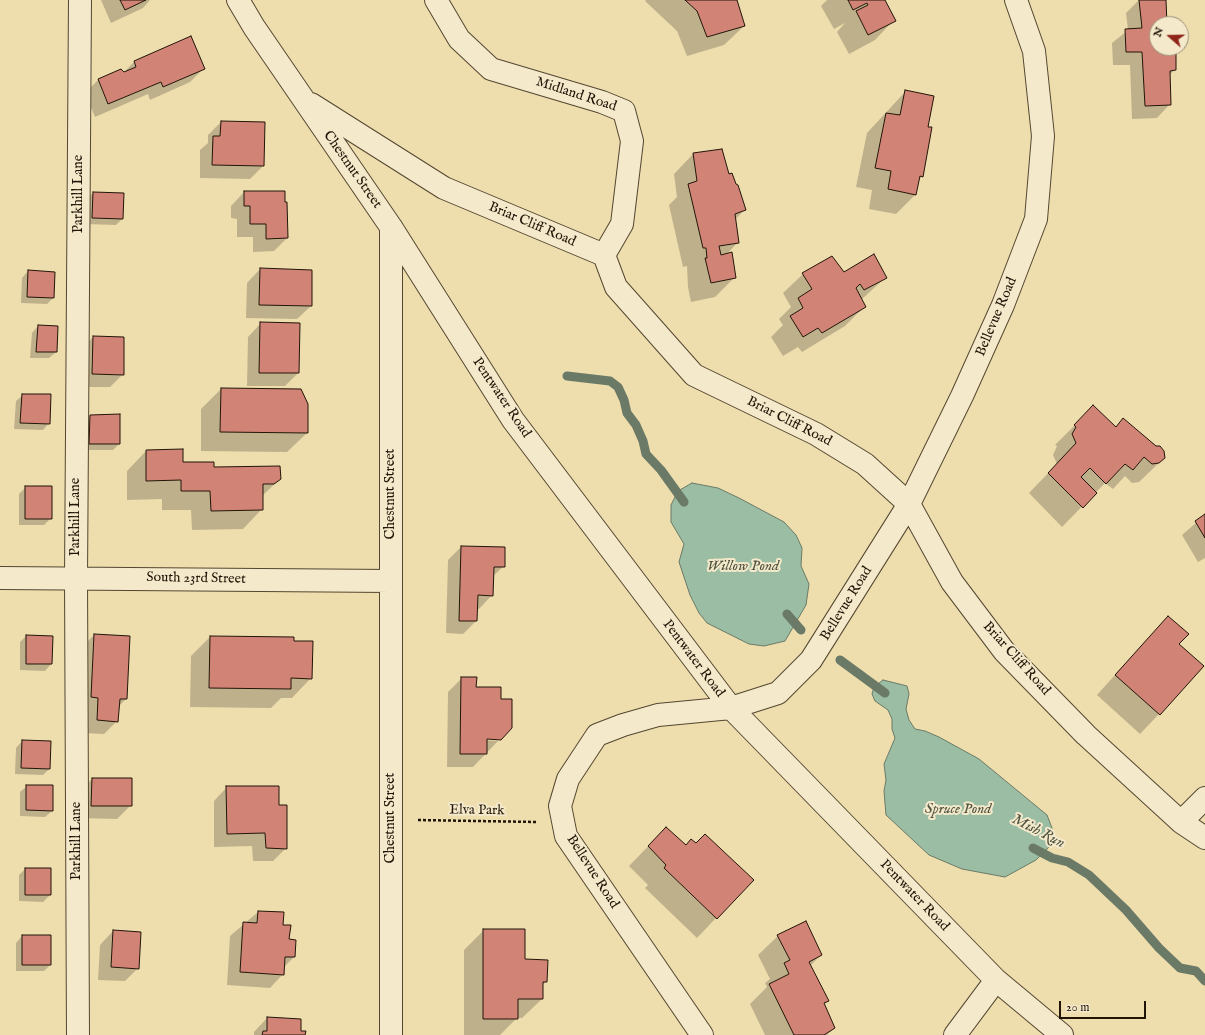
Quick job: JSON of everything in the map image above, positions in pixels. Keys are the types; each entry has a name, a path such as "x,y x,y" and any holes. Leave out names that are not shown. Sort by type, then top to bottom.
{"street":[{"name":"Parkhill Lane","path":"78,1035 76,578 80,0"},
{"name":"Chestnut Street","path":"238,0 254,27 391,226 391,1035"},
{"name":"Midland Road","path":"436,0 460,39 491,69 602,102 624,111 632,141 622,224 604,255"},
{"name":"Bellevue Road","path":"702,1035 566,836 560,806 568,779 597,735 623,725 658,715 731,708 778,693 811,660 909,504 962,396 997,319 1036,219 1043,136 1034,51 1016,0"},
{"name":"Briar Cliff Road","path":"304,100 444,188 604,255 616,287 694,375 816,434 865,464 909,504 952,582 1004,651 1086,734 1181,822 1205,838"},
{"name":"Pentwater Road","path":"391,226 513,420 731,708 996,980 1062,1035"},
{"name":"South 23rd Street","path":"0,578 392,581"},
{"path":"1181,822 1205,798"},
{"path":"955,1035 996,980"}],"path":[{"name":"Elva Park","path":"391,820 563,823"}],"water":[{"name":"Willow Pond","path":"692,483 718,488 739,498 784,522 796,535 802,548 801,566 809,584 806,605 785,641 764,646 749,644 707,623 699,613 690,595 679,562 684,544 671,522 671,505 678,491"},
{"name":"Spruce Pond","path":"883,680 907,686 909,694 906,709 909,720 915,729 925,731 939,737 979,759 1047,815 1052,828 1051,845 1036,860 1005,877 962,869 929,855 886,815 884,791 886,780 884,764 895,738 892,729 892,719 888,710 875,701 872,694 874,687"}],"building":[{"path":"120,0 146,0 125,10"},
{"path":"685,0 737,0 745,26 707,37 697,11"},
{"path":"848,0 885,0 896,21 868,35 856,11 868,5 867,3 853,10"},
{"path":"1139,0 1166,0 1167,16 1149,16 1149,56 1176,56 1176,70 1170,71 1171,105 1145,106 1142,52 1126,52 1125,29 1142,28"},
{"path":"191,36 205,69 163,87 161,82 108,104 98,79 121,69 124,72 136,67 134,61"},
{"path":"905,90 934,96 928,127 932,127 923,177 920,176 916,195 888,189 891,171 875,168 886,113 900,115"},
{"path":"221,121 265,122 264,166 212,165 213,136 220,136"},
{"path":"722,149 729,174 732,173 736,184 738,185 746,210 735,214 739,243 719,246 721,255 732,252 736,278 711,283 705,258 707,258 706,248 703,248 688,184 697,181 693,153"},
{"path":"244,191 285,191 285,202 287,202 288,238 266,239 266,224 250,224 250,206 244,206"},
{"path":"93,192 124,193 123,219 92,218"},
{"path":"874,254 887,278 864,290 860,284 856,288 866,307 822,333 818,328 803,337 790,316 803,308 798,298 812,289 802,273 832,256 844,272"},
{"path":"260,268 312,270 312,306 259,305"},
{"path":"28,270 55,272 54,298 27,297"},
{"path":"260,322 300,323 299,373 259,373"},
{"path":"38,325 58,326 57,352 36,352"},
{"path":"93,336 124,337 124,375 92,374"},
{"path":"221,388 301,389 308,404 308,433 220,432"},
{"path":"22,394 51,394 50,424 20,423"},
{"path":"1093,405 1116,427 1123,418 1156,446 1160,446 1164,451 1165,458 1159,463 1152,464 1144,457 1133,470 1125,464 1106,484 1090,468 1081,477 1097,493 1083,508 1048,473 1076,443 1072,434 1076,427 1074,425"},
{"path":"120,414 120,444 89,444 90,415"},
{"path":"183,449 183,462 214,462 214,467 280,466 281,479 274,484 263,484 263,510 211,511 210,491 181,491 181,480 146,481 146,450"},
{"path":"25,486 52,486 52,519 25,519"},
{"path":"1205,514 1205,538 1195,521"},
{"path":"461,546 505,547 505,567 494,567 493,596 478,595 477,621 459,621"},
{"path":"1168,616 1189,634 1179,644 1204,666 1160,715 1115,675"},
{"path":"94,634 130,636 127,699 120,699 118,722 97,720 98,698 91,697"},
{"path":"26,635 53,636 52,664 26,664"},
{"path":"210,636 294,637 294,641 313,641 312,679 291,678 291,689 209,688"},
{"path":"461,677 477,677 476,687 501,687 501,699 512,699 512,728 501,740 487,739 487,754 460,754"},
{"path":"22,740 51,741 50,769 21,768"},
{"path":"92,778 132,778 132,806 91,806"},
{"path":"26,785 53,785 53,811 26,810"},
{"path":"226,786 279,786 279,805 287,805 287,849 266,848 265,833 227,834"},
{"path":"666,827 686,845 691,839 696,843 705,834 754,880 717,919 664,868 666,865 648,846"},
{"path":"25,868 51,868 51,895 25,895"},
{"path":"258,911 284,912 283,925 291,925 289,939 296,940 295,957 285,957 284,975 240,972 243,922 257,923"},
{"path":"806,921 822,955 809,962 829,1001 824,1003 835,1028 824,1035 794,1035 769,984 789,974 784,963 790,960 777,935"},
{"path":"483,929 525,929 525,959 548,960 547,982 543,982 543,999 518,999 518,1019 483,1019"},
{"path":"113,930 141,932 139,969 111,967"},
{"path":"22,935 51,935 51,965 22,965"},
{"path":"267,1017 301,1019 301,1031 306,1031 305,1035 262,1035 263,1031 267,1031"}],"waterway":[{"path":"567,376 610,381 618,387 624,400 627,413 636,425 643,441 646,454 661,470 684,502"},
{"path":"787,614 801,630"},
{"name":"Mish Run","path":"840,660 885,693"},
{"name":"Mish Run","path":"1033,848 1052,858 1068,862 1089,875 1126,910 1159,948 1180,968 1196,971 1205,981"}]}
